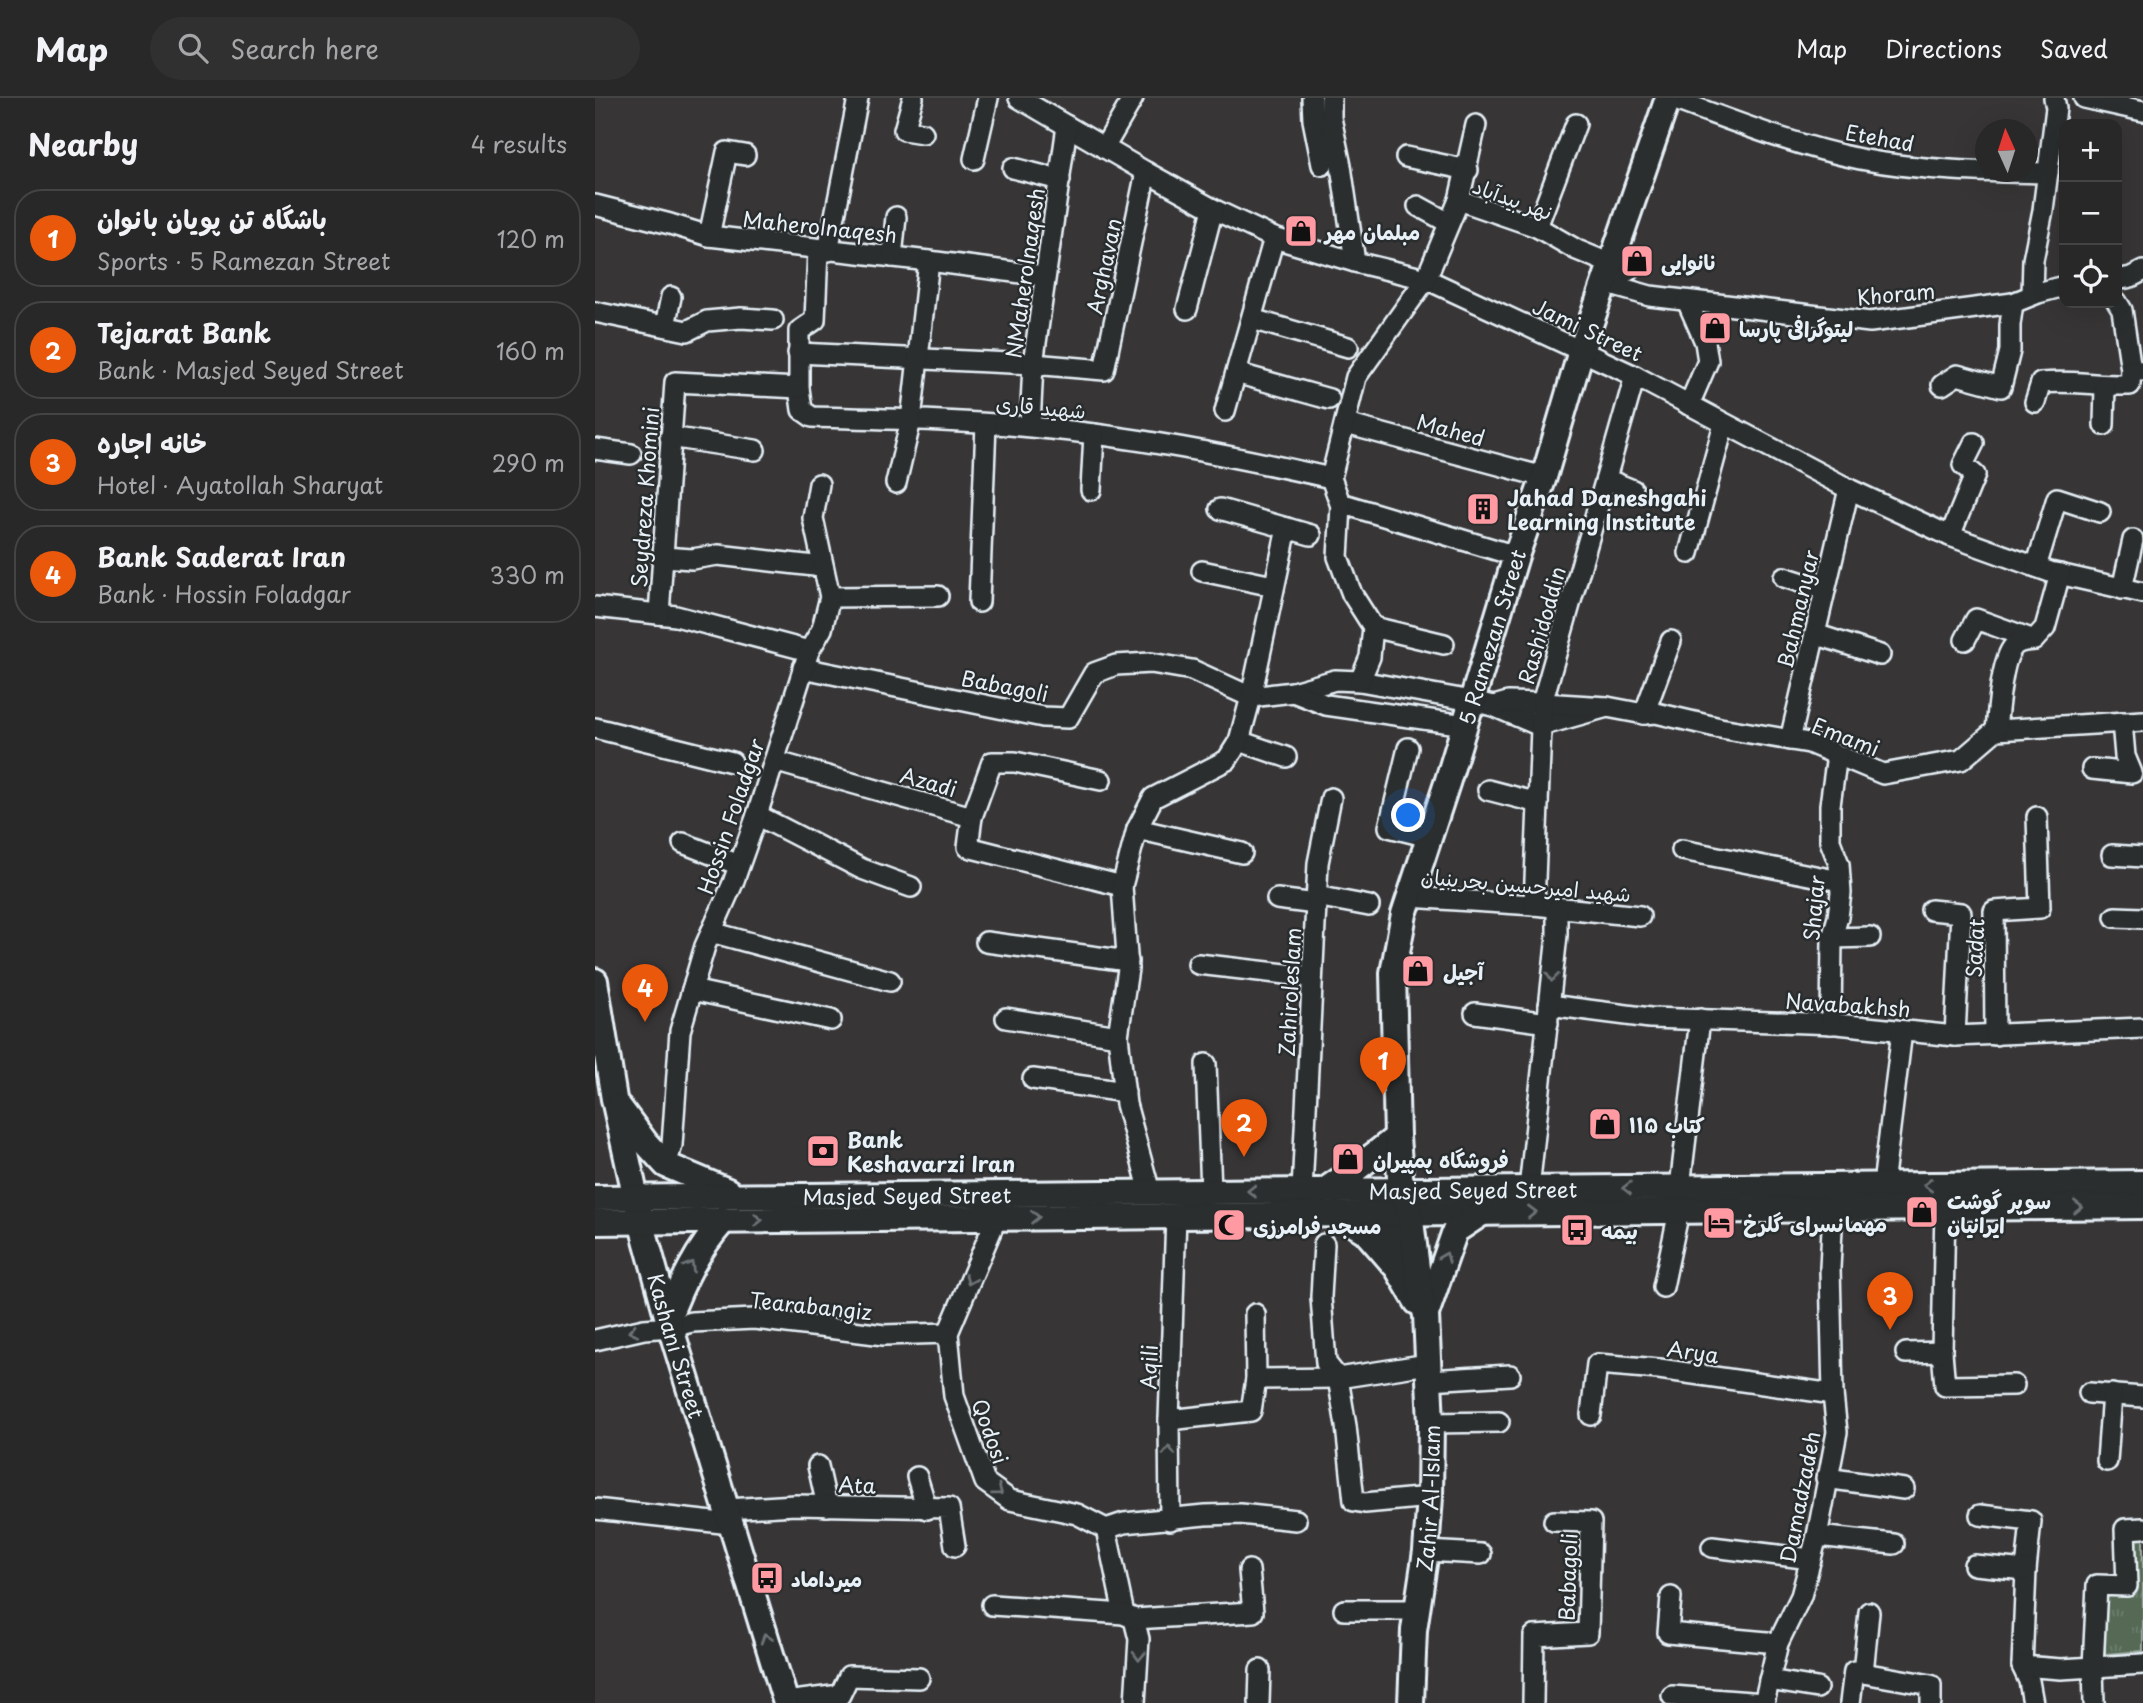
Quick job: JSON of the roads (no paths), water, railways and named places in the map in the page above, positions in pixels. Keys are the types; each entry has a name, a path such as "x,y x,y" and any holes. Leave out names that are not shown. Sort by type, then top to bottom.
{"main road":[{"name":"5 Ramezan Street","path":"1410,1213 1401,1189 1397,1138 1393,973 1403,914 1465,725 1483,703 1516,556 1544,477 1581,351 1614,273 1669,98"},
{"name":"Kashani Street","path":"595,981 614,1100 641,1221 786,1702"},
{"path":"614,1100 666,1165 742,1196"},
{"path":"1313,1191 1356,1169 1397,1138"},
{"name":"Masjed Seyed Street","path":"595,1222 1482,1213 1883,1185 2143,1183"},
{"path":"1383,1213 1401,1189"},
{"name":"Masjed Seyed Street","path":"595,1198 1529,1189 1833,1209 2143,1206"},
{"name":"Zahir Al-Islam","path":"1383,1213 1423,1303"},
{"name":"Zahir Al-Islam","path":"1410,1213 1423,1303 1431,1423 1430,1497 1426,1551 1413,1630 1411,1703"},
{"path":"1336,1214 1365,1231 1423,1303 1455,1231 1482,1213"},
{"path":"670,1323 685,1275 704,1243 724,1220"}],"street":[{"path":"858,98 823,250 815,320 799,331 798,353 1033,364"},
{"path":"913,98 904,130 923,133"},
{"path":"974,159 988,98"},
{"name":"Jami Street","path":"1019,98 1213,209 1274,238 1426,279 1635,376 1849,489 1950,536 2036,567 2143,593"},
{"path":"1104,148 1133,98"},
{"path":"1312,98 1313,120 1322,165"},
{"path":"1331,98 1331,118 1355,262"},
{"name":"Etehad","path":"1669,98 1767,134 1859,159 1940,171 2048,173"},
{"path":"2032,295 2033,260 2048,173 2055,98"},
{"path":"2084,98 2143,111"},
{"path":"1537,227 1576,124"},
{"path":"1459,200 1468,170 1476,125"},
{"name":"NMaherolnaqesh","path":"1030,426 1033,364 1067,126"},
{"path":"709,236 727,152 745,156"},
{"path":"1406,157 1468,170"},
{"path":"1013,168 1060,180"},
{"name":"Arghavan","path":"1033,364 1104,370 1146,172"},
{"name":"نهر بیدآباد","path":"1333,473 1356,377 1426,279 1459,200 1537,227 1614,273"},
{"name":"Maherolnaqesh","path":"595,205 709,236 1044,276"},
{"path":"1418,206 1449,223"},
{"path":"1187,309 1213,209"},
{"path":"892,257 896,217"},
{"path":"1225,411 1274,238"},
{"path":"896,483 912,420 929,261"},
{"path":"2122,279 2143,271"},
{"name":"Khoram","path":"1614,273 1650,296 1870,322 2013,303 2059,287"},
{"path":"665,326 671,297"},
{"path":"1687,301 1705,342 1708,361 1689,405"},
{"path":"1942,385 1957,375 2001,387 2010,351 2013,303"},
{"path":"2035,402 2041,383 2063,380 2105,386 2130,385 2137,371 2121,308"},
{"path":"595,312 687,331 707,320 773,320"},
{"path":"1252,319 1348,347"},
{"name":"شهید قاری","path":"798,353 801,410 812,417 1030,426 1333,473"},
{"path":"1236,373 1329,399"},
{"name":"Rashidoddin","path":"1534,905 1542,703 1635,376"},
{"name":"Seydreza Khomini","path":"659,614 674,382 799,388"},
{"path":"2104,425 2105,386"},
{"path":"979,601 986,424"},
{"name":"Mahed","path":"1346,424 1544,477"},
{"path":"1689,553 1724,424"},
{"path":"1091,490 1094,434"},
{"path":"670,437 755,450"},
{"path":"1950,536 1975,475 1963,465 1973,443"},
{"path":"595,449 631,454"},
{"path":"1333,473 1348,506 1338,557 1352,594 1377,628 1444,644"},
{"path":"1606,479 1633,490"},
{"name":"Hossin Foladgar","path":"666,1165 672,1145 680,1031 711,932 757,816 806,660 822,629 829,597 813,518 819,484"},
{"name":"Bahmanyar","path":"1790,740 1849,489"},
{"path":"2036,567 2057,498 2100,512"},
{"path":"1348,506 1516,556"},
{"path":"1220,509 1311,536"},
{"path":"1150,1192 1126,1100 1118,1037 1128,961 1122,886 1153,799 1221,763 1239,741 1246,694 1287,528"},
{"path":"2122,589 2133,540"},
{"path":"663,556 692,559 718,555 823,567"},
{"path":"1202,571 1273,586"},
{"path":"2060,574 2045,628 2034,640 2020,642 2011,649 2001,687 1996,730 2143,721"},
{"path":"1784,577 1825,590"},
{"path":"829,597 938,596"},
{"path":"595,607 676,616 806,660"},
{"path":"1965,640 1976,619 2034,640"},
{"path":"1360,681 1370,657 1377,628"},
{"path":"1815,634 1880,655"},
{"path":"1643,714 1671,641"},
{"name":"Babagoli","path":"806,660 1056,718 1068,718 1094,673 1116,665 1151,663 1192,670 1246,694"},
{"path":"1246,694 1293,692 1335,680 1360,681 1483,703 1540,726"},
{"path":"1293,692 1326,705 1465,725"},
{"name":"Emami","path":"1483,703 1542,703 1607,707 1643,714 1656,713 1720,728 1809,743 1883,775 1961,760 1996,730"},
{"name":"Emami","path":"1540,726 1607,707"},
{"path":"2092,769 2132,773 2125,756 2122,722"},
{"path":"595,728 732,762"},
{"path":"1239,741 1286,757"},
{"path":"1408,748 1389,827 1429,837"},
{"name":"Shajar","path":"1831,1024 1832,939 1838,918 1840,881 1839,864 1830,841 1830,806 1837,755"},
{"name":"Azadi","path":"773,761 972,817 968,847 1122,886"},
{"path":"972,817 992,762 1015,762 1101,780"},
{"path":"1488,790 1538,803"},
{"name":"Zahiroleslam","path":"1313,1191 1312,977 1318,863 1331,798"},
{"path":"757,816 862,869 911,887"},
{"name":"Sadat","path":"1995,1035 1994,911 2039,908 2037,817"},
{"path":"1144,830 1242,853"},
{"path":"683,843 739,865"},
{"path":"1682,850 1840,881"},
{"path":"2112,855 2143,857"},
{"name":"شهید امیرحسین بحرینیان","path":"1409,897 1534,905 1640,916"},
{"path":"1277,899 1369,906"},
{"path":"1529,1189 1557,909"},
{"path":"1931,910 1961,913 1955,1036"},
{"path":"2115,917 2143,918"},
{"path":"711,932 890,981"},
{"path":"1832,939 1870,937"},
{"path":"985,942 1128,961"},
{"path":"1198,964 1312,977"},
{"path":"692,990 831,1020"},
{"name":"Navabakhsh","path":"1475,1013 1831,1024 1955,1036 2143,1028"},
{"path":"1006,1018 1118,1037"},
{"path":"1663,1287 1680,1199 1700,1019"},
{"path":"1883,1185 1902,1031"},
{"path":"1206,1064 1211,1191"},
{"path":"1033,1079 1126,1100"},
{"path":"1945,1208 1945,1386 2014,1385"},
{"name":"Damadzadeh","path":"1765,1703 1778,1643 1801,1596 1811,1559 1837,1432 1833,1394 1830,1268 1833,1209"},
{"name":"Aqili","path":"1170,1520 1169,1420 1176,1216"},
{"name":"Qodosi","path":"997,1217 947,1333 954,1396 985,1482 1010,1500 1077,1514 1106,1529"},
{"path":"1324,1244 1321,1297 1326,1363 1338,1378 1354,1501 1365,1503 1430,1497"},
{"path":"1169,1420 1251,1411 1256,1379 1255,1314"},
{"name":"Tearabangiz","path":"595,1340 670,1323 754,1319 884,1335 947,1333"},
{"path":"1906,1353 1943,1352"},
{"name":"Arya","path":"1591,1415 1597,1364 1658,1369 1833,1394"},
{"path":"1256,1379 1338,1378 1429,1372 1510,1375"},
{"path":"2089,1393 2143,1397"},
{"path":"2106,1461 2112,1394"},
{"path":"1431,1423 1499,1422"},
{"path":"818,1466 827,1506"},
{"path":"917,1477 927,1509"},
{"path":"1826,1478 1904,1489"},
{"name":"Ata","path":"595,1509 729,1517 795,1505 949,1508 955,1546"},
{"path":"1135,1703 1139,1639 1129,1617 1106,1529 1124,1523 1240,1514 1296,1520"},
{"path":"1980,1515 2031,1521 2022,1666 2029,1681 2033,1703"},
{"name":"Babagoli","path":"1533,1703 1534,1636 1588,1633 1591,1522 1554,1521"},
{"path":"2094,1703 2097,1586 2127,1586 2125,1529 2143,1528"},
{"path":"1817,1536 1894,1544"},
{"path":"1712,1547 1811,1559"},
{"path":"1426,1551 1481,1554"},
{"path":"1974,1565 2026,1570"},
{"path":"992,1605 1129,1617 1253,1612 1249,1570"},
{"path":"1671,1597 1668,1633 1778,1643"},
{"path":"1344,1610 1417,1610"},
{"path":"1863,1673 1869,1612"},
{"path":"2022,1666 2060,1669 2143,1664"},
{"path":"1259,1703 1261,1670"},
{"path":"1850,1703 1854,1671 1931,1685 1931,1703"},
{"path":"786,1702 840,1695 849,1676 919,1678"},
{"path":"1769,1680 1817,1688"},
{"path":"1672,1696 1765,1703"}],"place":[{"name":"مبلمان مهر","path":"1301,231"},
{"name":"نانوایی","path":"1637,261"},
{"name":"لیتوگرافی پارسا","path":"1715,328"},
{"name":"Jahad Daneshgahi Learning Institute","path":"1483,509"},
{"name":"آجیل","path":"1418,971"},
{"name":"Bank Saderat Iran","path":"645,1022"},
{"name":"باشگاه تن پویان بانوان","path":"1383,1095"},
{"name":"کتاب ۱۱۵","path":"1605,1124"},
{"name":"Bank Keshavarzi Iran","path":"823,1151"},
{"name":"Tejarat Bank","path":"1244,1157"},
{"name":"فروشگاه پمپیران","path":"1348,1159"},
{"name":"سوپر گوشت ایرانیان","path":"1922,1212"},
{"name":"مهمانسرای گلرخ","path":"1719,1223"},
{"name":"مسجد فرامرزی","path":"1229,1225"},
{"name":"بیمه","path":"1577,1230"},
{"name":"خانه اجاره","path":"1890,1330"},
{"name":"میرداماد","path":"767,1578"}]}
